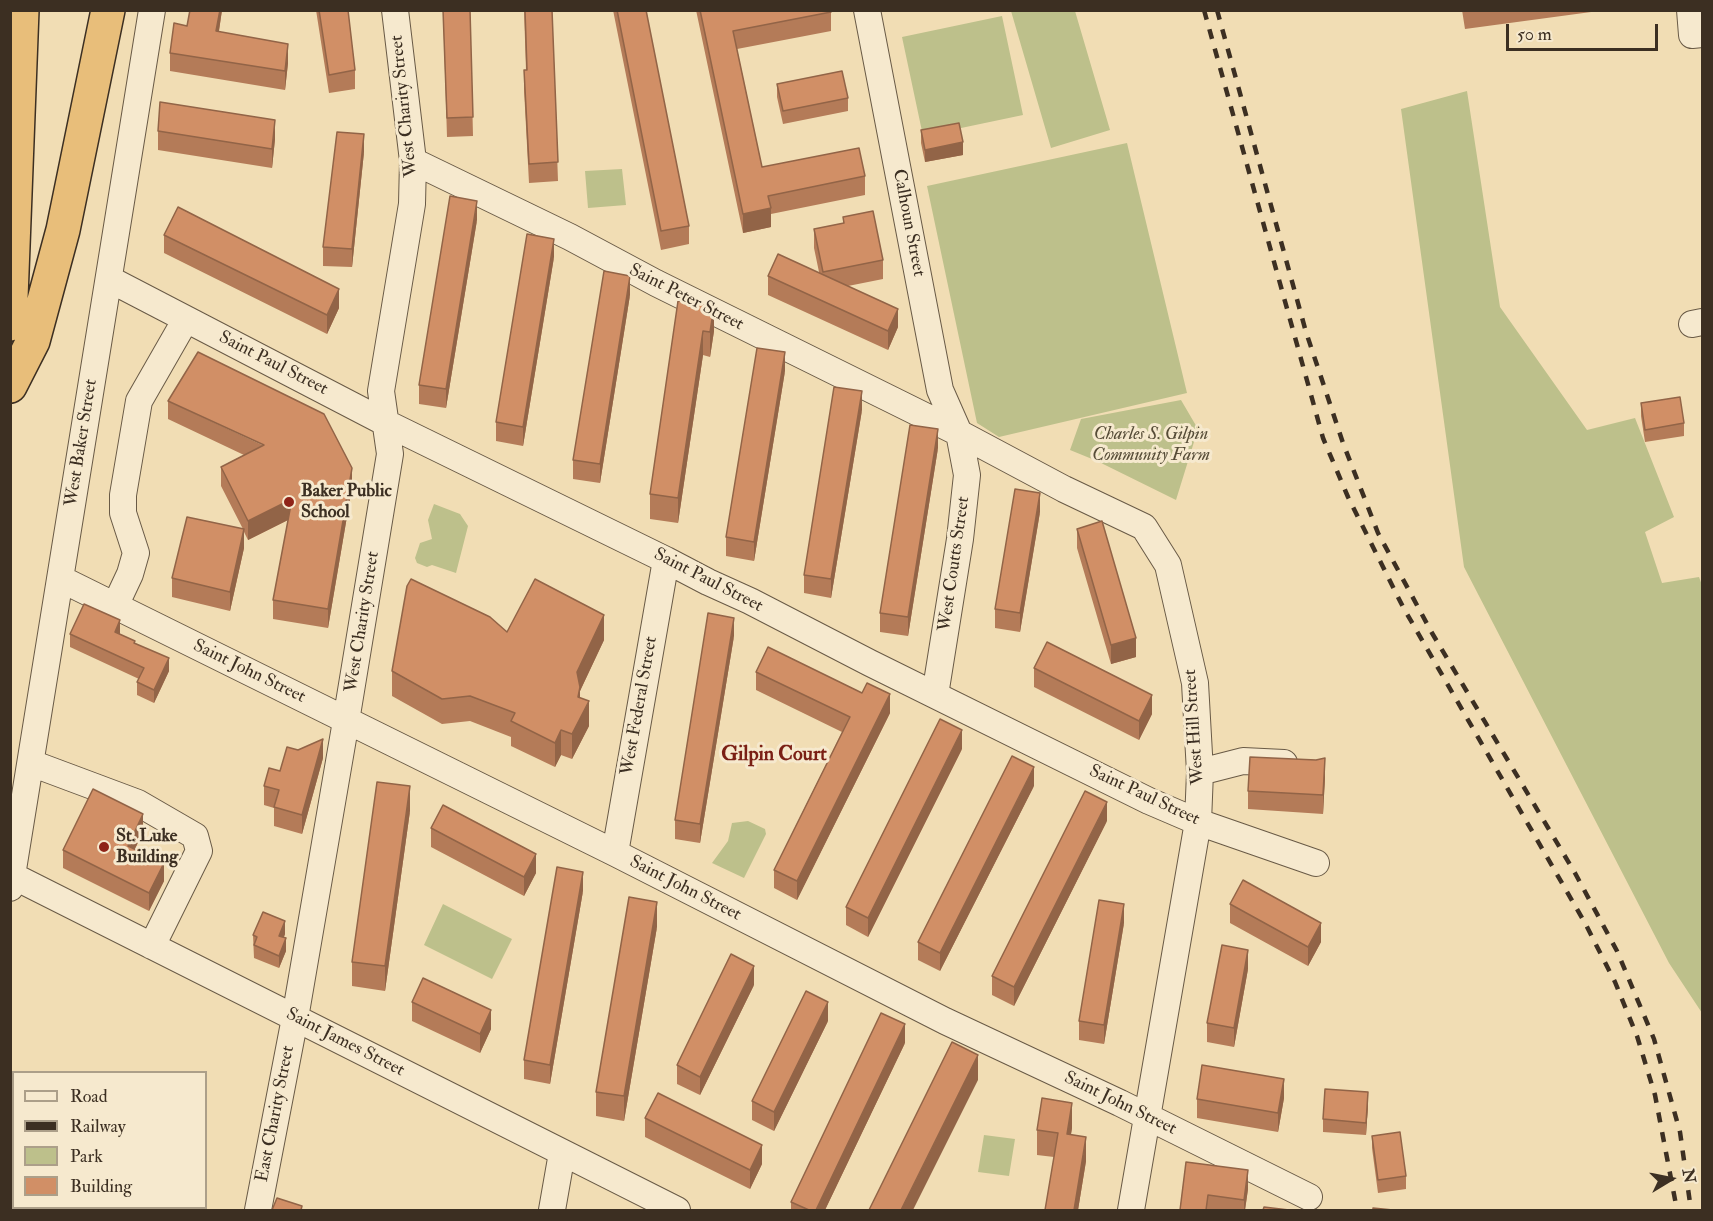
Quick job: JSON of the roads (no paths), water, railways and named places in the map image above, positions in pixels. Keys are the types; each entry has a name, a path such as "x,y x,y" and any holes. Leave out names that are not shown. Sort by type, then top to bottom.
{"highway":[{"path":"10,324 22,10"},
{"path":"10,387 33,341 63,230 108,10"}],"street":[{"name":"West Baker Street","path":"12,882 152,10"},
{"name":"West Charity Street","path":"295,1018 390,454 381,391 412,204 413,161 395,10"},
{"name":"Calhoun Street","path":"872,12 940,390 959,433"},
{"name":"Saint Peter Street","path":"413,161 570,237 656,284 959,433"},
{"name":"Saint Paul Street","path":"108,279 386,423 1149,801 1198,822 1316,863"},
{"path":"115,606 136,553 123,513 123,495 139,401 186,319"},
{"name":"West Coutts Street","path":"935,694 960,539 967,476 959,433"},
{"name":"West Hill Street","path":"959,433 1064,489 1144,527 1168,565 1195,683 1200,772 1198,822 1131,1210"},
{"name":"West Federal Street","path":"615,853 666,560"},
{"name":"Saint John Street","path":"61,579 615,853 945,1021 1148,1117 1309,1197"},
{"path":"1200,772 1243,761 1307,764"},
{"path":"31,764 138,803 195,836 199,851 152,946"},
{"name":"Saint James Street","path":"12,882 152,946 677,1210"},
{"name":"East Charity Street","path":"258,1210 295,1018"},
{"path":"552,1210 562,1153"}],"railway":[{"path":"1204,10 1323,438 1348,497 1403,607 1585,923 1615,982 1637,1036 1655,1095 1677,1210"},
{"path":"1217,10 1306,332 1343,443 1378,533 1432,633 1575,873 1617,951 1654,1039 1680,1132 1691,1210"}],"place":[{"name":"Baker Public School","path":"289,502"},
{"name":"St. Luke Building","path":"104,847"}],"district":[{"name":"Gilpin Court","path":"774,756"}],"park label":[{"name":"Charles S. Gilpin Community Farm","path":"1151,445"}]}
